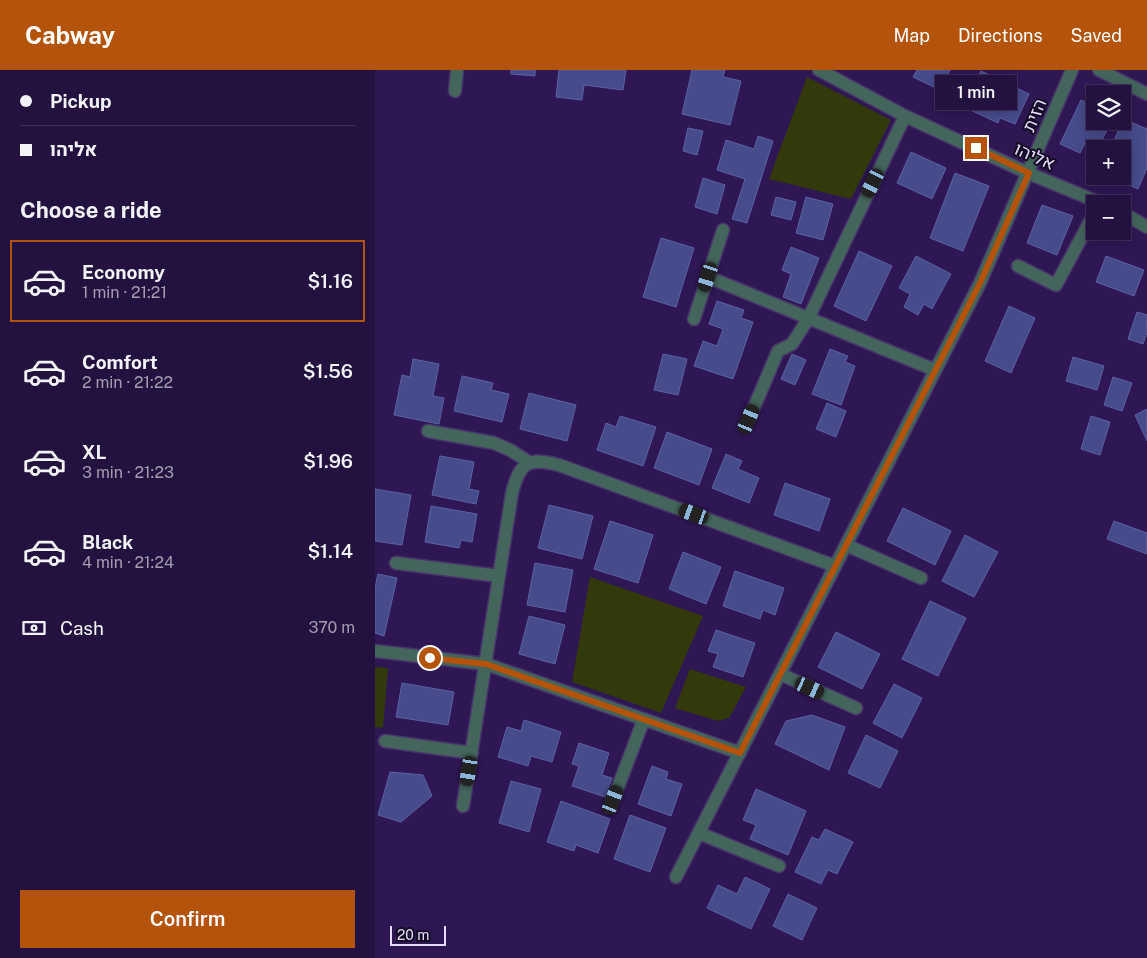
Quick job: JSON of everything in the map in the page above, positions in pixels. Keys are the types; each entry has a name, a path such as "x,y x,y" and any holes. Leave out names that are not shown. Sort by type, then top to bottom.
{"street":[{"path":"455,91 457,70"},
{"name":"אליהו","path":"819,70 905,116 1086,199"},
{"name":"הזית","path":"676,877 980,283 1072,70"},
{"path":"1099,70 1147,94"},
{"path":"749,419 778,350 792,344 808,318 905,116"},
{"path":"1131,218 1147,227"},
{"path":"1018,266 1056,285 1086,229"},
{"path":"694,318 723,230"},
{"path":"708,277 935,370"},
{"path":"428,431 494,443 529,462"},
{"path":"463,806 516,477 521,468 529,462 542,460 559,465 835,566"},
{"path":"846,545 921,578"},
{"path":"396,563 499,576"},
{"path":"375,651 486,664 740,753"},
{"path":"780,674 856,708"},
{"path":"613,800 644,719"},
{"path":"385,741 472,753"},
{"path":"699,833 779,866"}],"green space":[{"path":"807,77 891,120 851,199 769,179"},
{"path":"590,577 703,616 661,713 572,682"},
{"path":"375,667 388,668 383,728 375,727"},
{"path":"690,669 746,687 729,718 718,721 675,708"}],"building":[{"path":"511,70 535,70 535,76 511,74"},
{"path":"559,70 626,70 623,90 584,85 582,100 556,97"},
{"path":"692,70 725,70 723,77 741,81 730,125 682,114"},
{"path":"917,70 950,70 940,90 913,77"},
{"path":"981,71 1029,94 1015,124 1000,118 998,123 964,107"},
{"path":"1081,100 1086,102 1086,130 1107,130 1102,140 1087,139 1080,153 1060,144"},
{"path":"1131,122 1147,129 1147,168 1138,189 1130,185 1131,140 1114,140 1119,130 1131,130"},
{"path":"688,128 703,131 697,155 683,151"},
{"path":"758,136 773,141 747,223 732,219 745,179 717,170 726,140 754,149"},
{"path":"911,152 946,168 932,199 897,183"},
{"path":"955,173 989,186 963,251 930,238"},
{"path":"703,178 725,185 717,214 695,207"},
{"path":"776,197 796,202 791,220 771,215"},
{"path":"806,197 833,204 823,240 796,233"},
{"path":"1042,205 1073,216 1057,255 1027,243"},
{"path":"661,238 694,248 676,307 643,297"},
{"path":"791,247 819,258 801,304 783,297 791,274 782,270"},
{"path":"859,251 892,266 866,321 834,306"},
{"path":"916,256 951,274 932,309 924,304 918,315 904,307 910,294 899,288"},
{"path":"1106,256 1144,270 1134,296 1096,282"},
{"path":"717,301 744,310 741,318 753,322 733,379 694,366 703,341 717,346 723,329 709,324"},
{"path":"1009,306 1035,318 1011,373 985,361"},
{"path":"1137,312 1147,315 1147,333 1143,344 1128,339"},
{"path":"830,349 848,356 845,362 855,366 841,405 812,394"},
{"path":"663,354 687,359 678,395 654,390"},
{"path":"792,354 806,360 795,385 781,379"},
{"path":"1073,357 1104,366 1097,390 1066,381"},
{"path":"413,359 439,364 433,396 444,398 439,424 394,415 402,375 410,377"},
{"path":"462,376 493,383 491,390 509,394 502,422 454,411"},
{"path":"1113,377 1132,383 1122,411 1104,405"},
{"path":"529,393 576,405 567,441 520,429"},
{"path":"827,403 846,411 836,437 816,429"},
{"path":"1147,409 1147,441 1135,415"},
{"path":"620,416 656,427 643,466 597,450 606,423 616,427"},
{"path":"1091,416 1110,422 1100,455 1081,449"},
{"path":"667,432 712,449 699,485 654,468"},
{"path":"726,454 742,461 738,469 759,478 749,503 712,488"},
{"path":"440,456 474,462 469,489 479,491 476,504 432,495"},
{"path":"785,483 830,499 819,531 774,515"},
{"path":"375,489 411,495 402,545 375,541"},
{"path":"549,505 593,516 582,559 538,548"},
{"path":"431,506 477,514 472,542 461,540 459,548 425,542"},
{"path":"903,508 951,531 935,565 887,541"},
{"path":"610,521 653,535 638,583 594,569"},
{"path":"1114,521 1147,533 1147,554 1107,539"},
{"path":"965,535 998,552 974,597 942,581"},
{"path":"683,552 721,567 706,604 669,589"},
{"path":"535,563 573,570 565,612 527,605"},
{"path":"735,571 784,588 775,615 763,610 760,619 723,606"},
{"path":"378,574 397,578 384,636 375,633 375,588"},
{"path":"930,601 966,618 938,676 902,659"},
{"path":"529,616 565,625 555,664 519,654"},
{"path":"716,630 755,643 743,677 713,667 718,654 708,651"},
{"path":"836,632 880,654 862,689 818,667"},
{"path":"402,683 454,692 448,725 396,717"},
{"path":"894,684 922,698 902,738 873,723"},
{"path":"812,715 845,727 829,770 775,744 786,721"},
{"path":"524,720 561,732 552,762 531,756 528,766 498,757 507,727 521,731"},
{"path":"866,735 898,751 880,788 848,773"},
{"path":"579,743 609,753 602,775 612,778 605,797 572,786 579,766 572,764"},
{"path":"652,766 668,772 666,779 682,784 671,816 638,804"},
{"path":"390,772 423,775 432,796 401,822 378,815"},
{"path":"511,781 541,789 529,832 499,823"},
{"path":"756,789 806,811 788,855 750,839 756,825 743,820"},
{"path":"561,801 610,819 598,853 576,845 574,851 547,842"},
{"path":"630,815 666,828 650,872 614,859"},
{"path":"825,829 853,842 837,874 828,870 821,884 795,872 812,837 819,840"},
{"path":"745,877 770,889 751,929 707,908 718,885 737,894"},
{"path":"788,894 817,908 802,940 773,926"}],"route":[{"path":"430,658 486,664 740,753 980,283 1029,173 976,148"}]}
